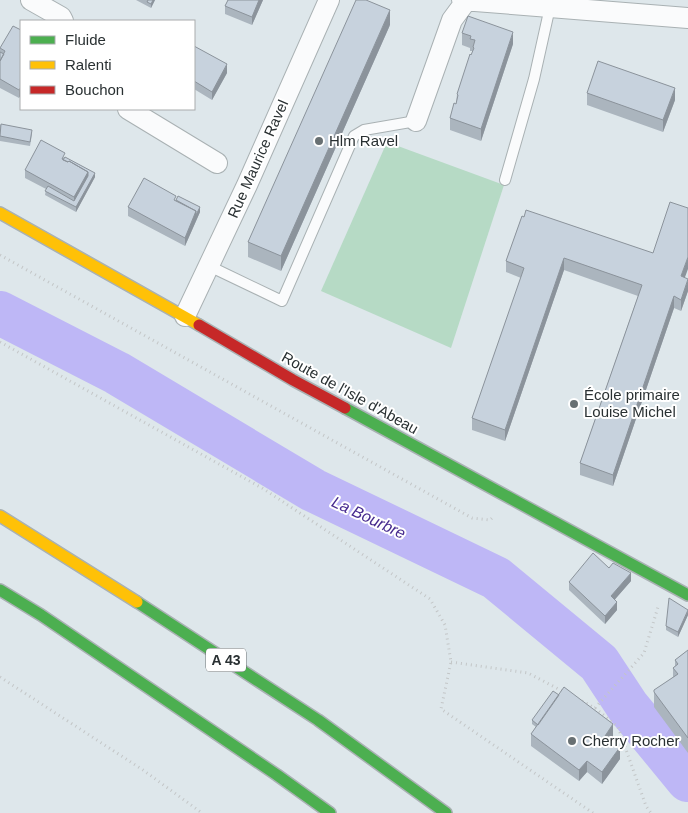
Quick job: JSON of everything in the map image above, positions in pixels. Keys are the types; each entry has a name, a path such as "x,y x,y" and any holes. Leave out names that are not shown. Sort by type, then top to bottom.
{"main road":[{"name":"Route de l'Isle d'Abeau","path":"0,214 185,316 293,380 688,595"},
{"name":"A 43","path":"0,516 75,562 309,714 446,813"},
{"path":"0,590 277,775 330,813"}],"street":[{"path":"31,0 63,20"},
{"name":"Rue Maurice Ravel","path":"185,316 247,185 329,0"},
{"path":"462,0 688,18"},
{"path":"416,122 452,20 466,1"},
{"path":"130,110 217,163"}],"lane":[{"path":"506,180 534,78 550,7"},
{"path":"209,266 282,301 354,136 364,130 416,122"}],"path":[{"path":"0,255 472,518 490,520 516,501"},
{"path":"0,342 262,488 430,599 445,625 451,662 441,708 593,813"},
{"path":"595,708 644,653 666,582"},
{"path":"451,662 528,673 570,694"},
{"path":"0,677 143,770 202,813"},
{"path":"578,699 595,708 618,727 646,806 651,813"}],"green space":[{"path":"387,142 504,185 451,348 321,291"}],"building":[{"path":"228,0 259,0 252,17 225,6"},
{"name":"Hlm Ravel","path":"356,0 366,0 390,10 281,256 248,242"},
{"path":"468,16 513,32 481,129 450,118 454,103 456,104 457,94 470,54 474,48 475,40 470,39 471,36 462,33"},
{"path":"13,26 20,30 19,90 0,79 0,61 5,51 0,48"},
{"path":"195,47 227,64 212,92 195,82"},
{"path":"0,52 4,54 0,61"},
{"path":"598,61 675,88 663,120 587,93"},
{"path":"1,124 32,130 30,142 0,136"},
{"path":"41,140 65,153 62,159 88,172 74,197 25,170"},
{"path":"65,157 95,173 76,207 45,191 48,186 74,201 88,176 88,172 69,161 63,160"},
{"path":"144,178 176,196 174,200 196,211 185,238 128,207"},
{"path":"178,196 200,207 196,215 196,211 176,200"},
{"path":"670,202 688,208 688,257 681,276 688,279 681,300 674,296 613,475 580,463 642,285 564,258 505,430 472,418 524,268 506,261 522,216 524,217 526,210 653,253"},
{"path":"593,553 609,568 613,563 631,573 611,596 617,602 605,616 569,582"},
{"path":"669,598 688,610 678,632 666,626"},
{"path":"688,650 688,738 654,690 678,674 673,668 678,664 675,660"},
{"name":"Cherry Rocher","path":"564,687 613,724 605,736 620,747 602,772 587,761 579,770 531,734"},
{"path":"553,691 559,695 538,725 532,720"}],"waterway":[{"name":"La Bourbre","path":"0,313 117,373 313,490 496,578 599,663 628,707 688,780"}],"traffic: fast":[{"path":"345,408 688,595"},
{"path":"0,590 41,615 330,813"},
{"path":"137,602 318,720 446,813"}],"traffic: slow":[{"path":"0,213 199,325"},
{"path":"0,516 137,602"}],"traffic: jam":[{"path":"199,325 345,408"}],"place":[{"name":"Hlm Ravel","path":"319,141"},
{"name":"École primaire Louise Michel","path":"574,404"},
{"name":"Cherry Rocher","path":"572,741"}]}
